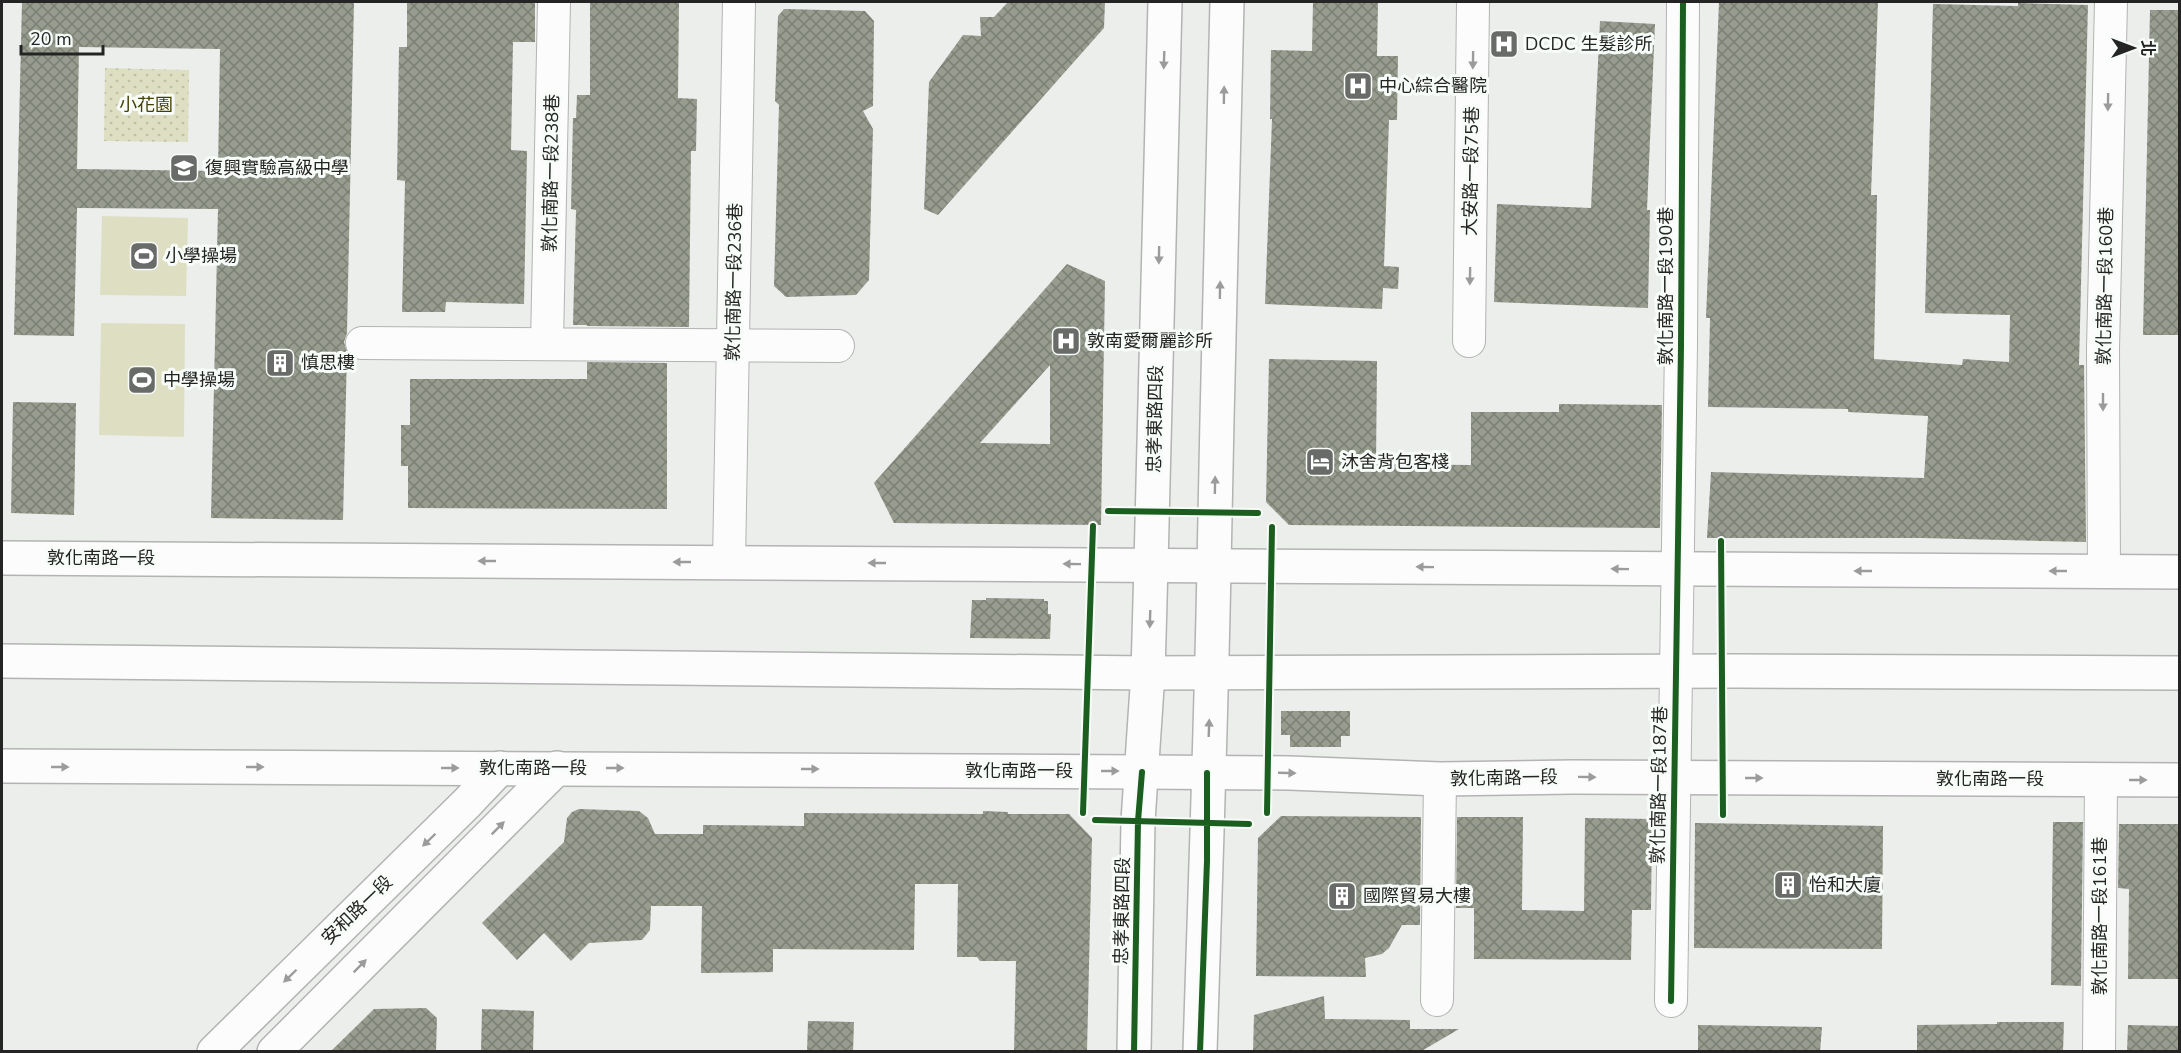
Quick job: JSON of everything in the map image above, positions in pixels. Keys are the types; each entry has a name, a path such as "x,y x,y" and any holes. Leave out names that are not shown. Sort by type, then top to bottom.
{"main road":[{"name":"忠孝東路四段","path":"1134,1052 1138,822 1148,673 1165,2"},
{"path":"1200,1052 1207,861 1227,2"},
{"name":"敦化南路一段","path":"2,558 2180,572"},
{"path":"2,661 1148,673 1677,671 2180,673"},
{"name":"敦化南路一段","path":"2,766 1208,772 1440,779 1573,777 2180,780"},
{"name":"安和路一段","path":"214,1052 500,768"},
{"path":"274,1052 557,768"}],"street":[{"name":"敦化南路一段238巷","path":"547,344 554,2"},
{"name":"敦化南路一段236巷","path":"729,562 739,2"},
{"name":"大安路一段75巷","path":"1469,341 1473,2"},
{"name":"敦化南路一段190巷","path":"1678,570 1683,2"},
{"name":"敦化南路一段160巷","path":"2104,572 2103,349 2110,2"},
{"path":"362,342 838,346"},
{"name":"敦化南路一段187巷","path":"1671,1001 1678,570"},
{"path":"1437,1000 1440,779"},
{"name":"敦化南路一段161巷","path":"2099,1052 2101,780"}],"green space":[{"name":"小花園","path":"105,68 189,70 188,142 104,141"},
{"name":"小學操場","path":"102,216 188,218 186,296 100,295"},
{"name":"中學操場","path":"101,323 185,324 184,437 99,435"}],"building":[{"name":"慎思樓","path":"22,2 354,2 347,333 344,342 347,352 343,520 211,518 218,209 77,208 74,336 14,335","holes":["79,47 220,49 218,171 77,169"]},
{"path":"407,2 535,2 535,42 513,42 511,150 527,151 524,304 446,302 445,312 402,312 405,181 397,180 399,47 407,47"},
{"path":"590,2 679,2 678,98 697,99 696,151 691,151 689,327 573,325 576,210 571,209 573,118 576,118 577,95 590,95"},
{"path":"1008,2 1105,2 1104,28 938,215 924,209 929,82 963,35 981,36 980,17 994,17"},
{"path":"1313,2 1378,2 1377,56 1398,56 1397,120 1389,120 1384,266 1399,267 1398,289 1383,288 1382,309 1265,304 1272,119 1270,119 1271,50 1312,51"},
{"path":"1719,2 1878,2 1871,195 1877,195 1874,359 1962,365 1963,359 2009,362 2010,315 1925,313 1933,4 2088,5 2079,365 2084,365 2086,542 1921,538 1707,538 1711,472 1924,478 1928,416 1848,412 1848,409 1708,407 1710,318 1706,318"},
{"path":"784,9 865,11 874,21 873,106 863,111 873,129 869,280 856,295 786,297 774,286 779,105 775,101 778,16"},
{"path":"2150,10 2180,10 2180,335 2143,335"},
{"path":"1600,21 1655,24 1647,210 1650,210 1648,308 1494,302 1497,204 1591,208"},
{"path":"1067,264 1105,281 1101,525 894,523 874,483","holes":["1050,365 1050,444 980,443"]},
{"path":"1269,359 1377,361 1376,464 1471,465 1471,412 1559,412 1559,404 1662,405 1660,528 1289,525 1266,502"},
{"path":"587,362 667,363 667,509 408,508 408,466 401,466 401,425 410,425 410,379 587,379"},
{"path":"13,402 76,403 74,515 11,513"},
{"path":"986,598 1044,599 1048,601 1048,614 1051,614 1050,639 970,638 972,600 986,600"},
{"path":"1281,711 1350,711 1350,736 1341,736 1341,747 1290,747 1290,735 1281,735"},
{"path":"579,809 639,811 648,818 655,834 703,834 703,825 804,826 804,813 983,814 983,811 1008,812 1008,814 1069,814 1092,838 1087,1052 1014,1052 1016,961 980,961 977,957 957,957 958,884 915,884 914,950 773,949 773,972 701,973 702,906 651,906 650,930 642,940 589,943 571,961 544,933 517,960 482,923 564,842 567,818"},
{"name":"國際貿易大樓","path":"1281,816 1421,817 1420,925 1402,925 1389,948 1382,954 1365,958 1366,977 1256,976 1258,838"},
{"path":"1457,817 1523,817 1522,910 1584,911 1585,818 1652,819 1651,910 1632,910 1631,960 1474,959 1474,908 1456,908"},
{"path":"2053,822 2083,822 2081,986 2051,985"},
{"name":"怡和大廈","path":"1695,823 1883,826 1882,949 1694,948"},
{"path":"2119,824 2180,824 2180,979 2128,979 2129,889 2118,888"},
{"path":"1324,996 1325,1019 1410,1020 1410,1029 1459,1029 1420,1052 1253,1052 1254,1015"},
{"path":"426,1008 437,1018 436,1052 330,1052 374,1009"},
{"path":"482,1009 534,1011 533,1052 481,1052"},
{"path":"808,1021 854,1022 853,1052 807,1052"},
{"path":"1997,1022 2064,1022 2063,1052 1917,1052 1917,1025 1997,1024"},
{"path":"1698,1025 1822,1027 1820,1052 1698,1052"},
{"path":"2128,1025 2180,1026 2180,1052 2127,1052"}],"cycle path":[{"path":"1671,1001 1681,346 1683,2"},
{"path":"1108,511 1258,513"},
{"path":"1083,813 1093,526"},
{"path":"1267,813 1272,527"},
{"path":"1721,541 1723,815"},
{"path":"1134,1052 1138,821 1142,772"},
{"path":"1200,1052 1207,861 1207,773"},
{"path":"1095,820 1249,824"}],"place":[{"name":"DCDC 生髮診所","path":"1504,44"},
{"name":"中心綜合醫院","path":"1358,86"},
{"name":"復興實驗高級中學","path":"184,168"},
{"name":"小學操場","path":"144,256"},
{"name":"敦南愛爾麗診所","path":"1066,341"},
{"name":"慎思樓","path":"280,363"},
{"name":"中學操場","path":"142,380"},
{"name":"沐舍背包客棧","path":"1320,462"},
{"name":"怡和大廈","path":"1788,885"},
{"name":"國際貿易大樓","path":"1342,896"}]}
